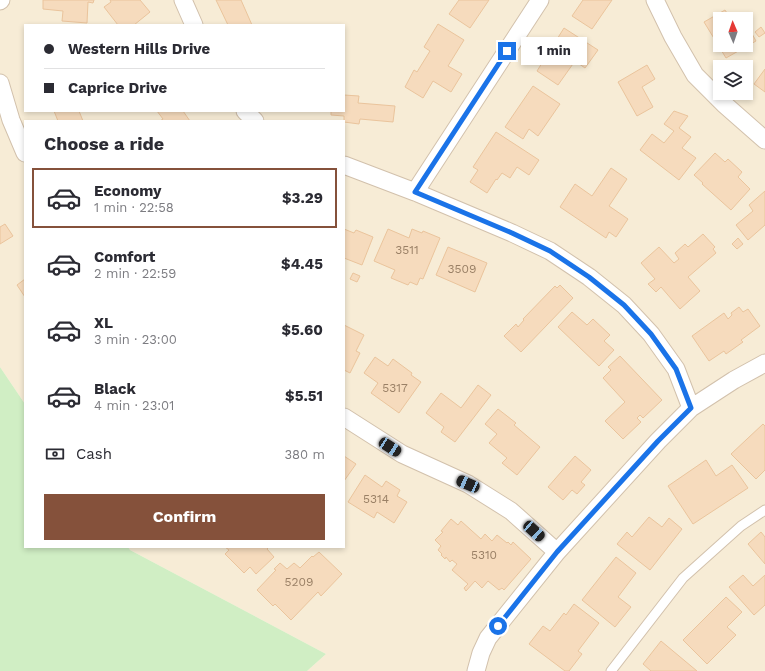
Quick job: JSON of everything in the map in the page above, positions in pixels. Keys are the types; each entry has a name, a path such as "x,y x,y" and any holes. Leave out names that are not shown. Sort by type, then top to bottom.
{"street":[{"path":"183,0 194,24"},
{"path":"415,192 540,0"},
{"path":"655,0 673,37 695,75 724,104 765,140"},
{"path":"0,83 11,120 24,151"},
{"path":"246,112 254,120"},
{"path":"345,165 415,192 512,233 550,251 589,277 624,305 651,334 676,369 691,408"},
{"path":"476,671 481,653 488,638 557,552 658,441 691,408 734,380 765,363"},
{"path":"345,418 402,454 468,484 511,511 557,552"}],"lane":[{"path":"611,671 683,578 741,526 765,510"}],"shaded area":[{"path":"0,0 765,0 765,671 307,671 326,654 130,550 129,548 345,548 345,120 24,120 24,403 0,367"}],"green space":[{"path":"0,367 24,403 24,548 129,548 326,654 307,671 0,671"}],"building":[{"path":"43,0 94,0 93,3 88,2 87,23 62,21 63,11 43,9"},
{"path":"110,0 140,0 150,12 135,24 117,24 104,7 111,2"},
{"path":"216,0 241,0 252,24 228,24"},
{"path":"459,0 489,0 470,28 449,14"},
{"path":"583,0 612,0 592,29 572,16"},
{"path":"713,17 713,37 704,22"},
{"path":"438,24 464,40 448,66 462,74 451,92 433,81 423,98 405,87 414,70 417,72 430,51 424,47"},
{"path":"761,27 765,33 759,37 755,32"},
{"path":"564,28 598,50 585,68 575,61 558,85 537,71"},
{"path":"753,36 756,41 753,43"},
{"path":"722,52 737,52 726,58"},
{"path":"647,65 655,79 642,87 653,107 637,116 618,82"},
{"path":"765,69 765,92 754,84"},
{"path":"533,86 560,104 538,136 529,129 523,139 505,127"},
{"path":"345,95 359,96 358,103 395,106 393,122 360,119 359,124 345,122 344,116 331,115 331,112 345,112"},
{"path":"674,111 688,116 679,128 691,137 682,148 696,158 679,180 640,150 652,134 664,143 674,131 664,124"},
{"path":"54,112 79,112 83,120 58,120"},
{"path":"158,112 184,112 189,120 162,120 163,119"},
{"path":"496,132 539,160 529,175 517,167 510,178 502,173 487,193 470,182 478,170 473,167"},
{"path":"715,153 725,162 728,159 742,172 738,177 750,189 731,210 694,175"},
{"path":"611,168 627,179 609,206 628,219 616,237 609,232 606,238 560,207 575,184 592,196"},
{"path":"765,191 765,225 748,240 736,225 753,211 749,205"},
{"path":"5,224 13,236 0,244 0,227"},
{"path":"345,229 354,233 356,230 373,237 362,265 345,258"},
{"path":"388,229 409,238 412,229 422,233 423,231 440,238 423,279 420,278 417,285 410,282 408,285 391,278 395,270 374,261"},
{"path":"703,234 715,247 713,249 716,253 688,277 700,291 680,309 661,287 656,292 648,284 655,279 641,263 659,247 674,263 679,259 675,253 685,244 688,247"},
{"path":"738,238 743,244 737,249 732,244"},
{"path":"448,247 487,263 475,292 436,275"},
{"path":"353,273 360,276 357,282 350,279"},
{"path":"24,280 24,296 17,285"},
{"path":"560,285 573,298 521,352 504,336 516,324 518,327 524,320 523,319 555,286 557,288"},
{"path":"739,307 743,312 748,309 760,326 741,340 743,342 726,354 724,351 709,361 692,336 724,313 728,319 732,315 731,313"},
{"path":"572,312 587,325 593,319 610,335 604,341 614,350 599,366 558,327"},
{"path":"345,326 364,335 356,351 360,353 350,373 345,370"},
{"path":"620,356 662,400 643,418 640,415 637,418 641,422 623,439 605,421 625,402 603,378 611,370 608,367"},
{"path":"375,357 388,366 393,359 412,373 411,375 421,382 399,413 371,393 378,383 364,373"},
{"path":"478,385 491,395 455,442 441,432 444,427 426,413 441,393 461,408"},
{"path":"498,409 516,423 514,425 540,447 517,475 502,463 507,458 489,443 497,434 485,424"},
{"path":"763,424 765,426 765,470 756,479 731,454"},
{"path":"575,456 591,470 581,482 585,485 577,494 572,490 563,500 548,487"},
{"path":"345,457 356,464 345,480"},
{"path":"706,460 716,476 732,465 748,488 693,524 668,486"},
{"path":"365,475 382,487 386,481 400,490 397,496 407,502 394,523 377,512 374,518 348,502"},
{"path":"649,517 662,527 669,518 682,529 650,570 617,544 627,532 632,537"},
{"path":"451,519 458,525 461,521 481,539 485,534 492,541 497,535 511,545 513,542 531,559 504,590 502,588 499,590 488,581 482,588 475,581 466,591 464,588 468,584 452,570 457,564 452,560 450,562 446,557 445,559 441,555 442,554 438,550 441,546 435,540 443,532 441,531"},
{"path":"761,532 765,537 765,564 748,544"},
{"path":"226,548 268,548 267,549 274,557 256,574 250,567 244,573 225,554 229,550"},
{"path":"319,552 342,574 321,596 318,592 291,620 275,604 273,606 257,590 276,570 274,569 280,563 287,569 294,563 300,568 312,556 313,557"},
{"path":"616,557 636,573 618,597 631,607 615,627 582,600"},
{"path":"743,575 753,586 765,575 765,605 754,615 729,587"},
{"path":"726,597 742,612 727,627 736,635 707,664 683,640"},
{"path":"574,604 599,623 578,651 582,654 569,671 565,671 529,644 543,626 550,631 564,613 566,615"},
{"path":"661,641 697,671 651,671 643,664"}],"route":[{"path":"498,626 557,552 658,441 691,408 676,369 651,334 624,305 589,277 550,251 512,233 415,192 507,51"}]}
